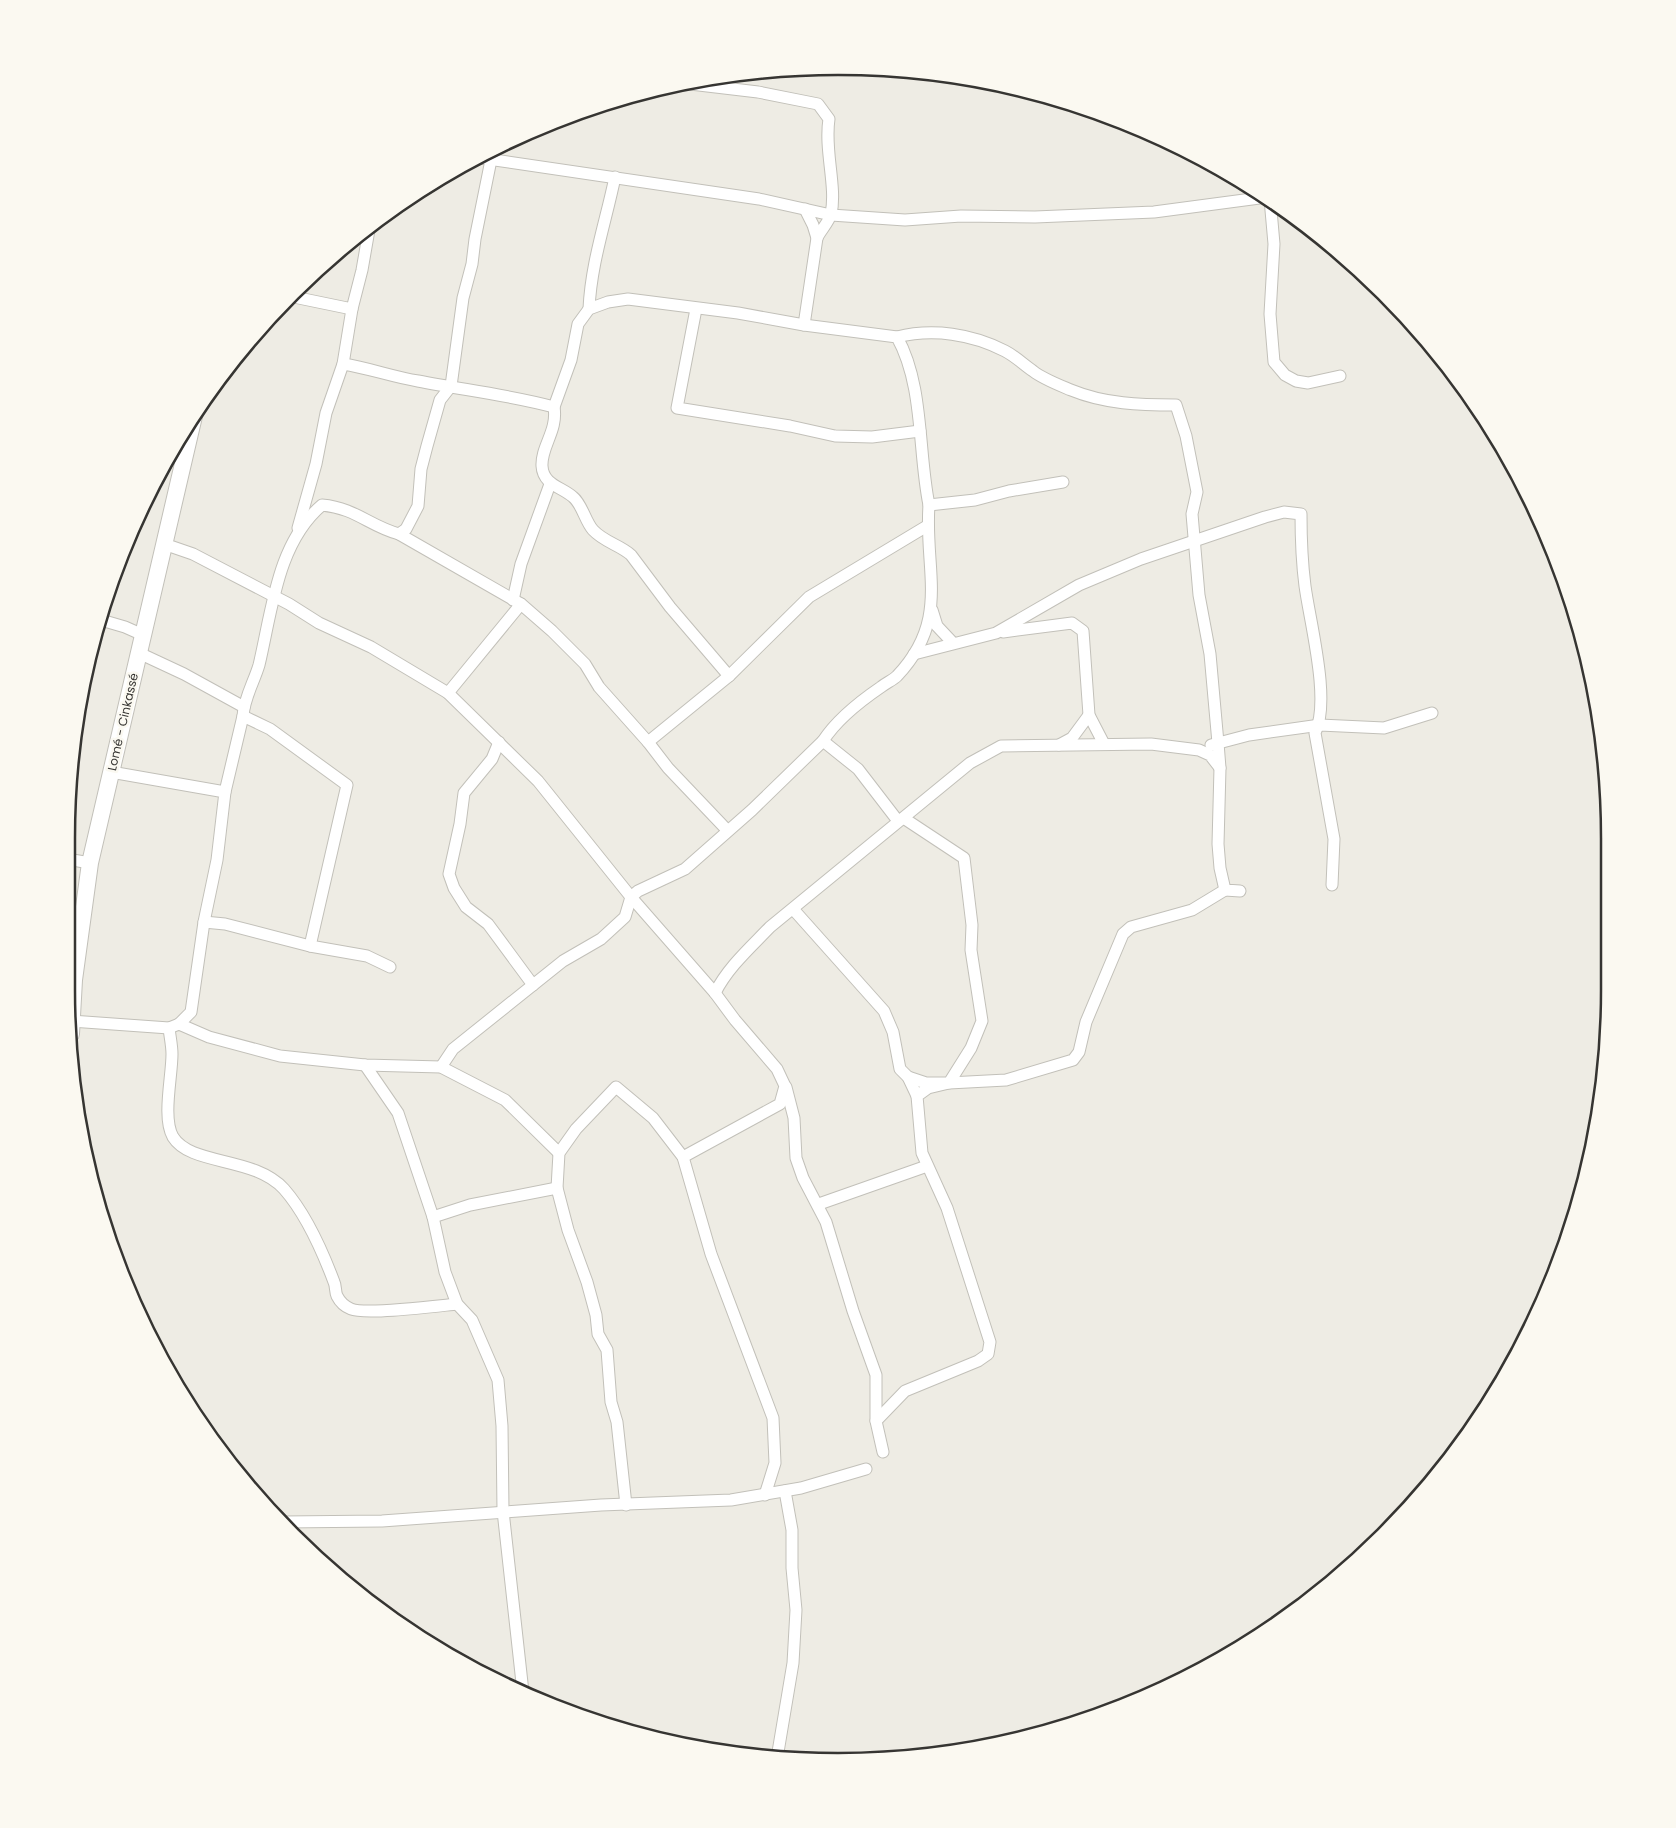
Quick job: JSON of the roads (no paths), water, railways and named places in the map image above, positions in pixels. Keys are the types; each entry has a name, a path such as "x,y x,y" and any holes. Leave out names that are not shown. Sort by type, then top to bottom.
{"highway":[{"name":"Lomé - Cinkassé","path":"75,950 90,863 189,437"}],"street":[{"path":"711,86 758,92 818,104 829,119 827,134 831,215 817,238 804,325"},
{"path":"495,157 759,199 831,215 905,220 961,216 1112,215 1154,212 1254,199"},
{"path":"399,534 406,529 418,506 421,469 426,446 440,400 451,386 463,298 472,264 488,161"},
{"path":"615,177 602,225 590,289 589,308 578,324 571,360 554,407 556,418 542,459 542,470 550,484 575,497 592,529 608,543 625,550 631,556 729,676"},
{"path":"804,209 813,225 817,238"},
{"path":"1271,211 1274,244 1270,314 1274,362 1285,375 1296,381 1308,383 1340,376"},
{"path":"367,239 343,364 326,413 316,464 297,531 274,597 258,667 243,711 225,792 217,860 204,922 191,1012 174,1026 168,1124 172,1135 192,1153 238,1163 269,1174 275,1180 293,1199 313,1234 335,1284 338,1297 345,1306 353,1310 377,1310 457,1304"},
{"path":"298,298 352,309"},
{"path":"589,308 608,302 628,300 738,313 804,325 897,337 924,333 960,334 1005,351 1035,373 1071,390 1110,401 1176,405 1188,446 1197,492 1192,514 1199,595 1210,654 1218,743 1220,768 1218,844 1220,868 1225,890"},
{"path":"696,309 677,408 790,426 835,436 872,437 920,431"},
{"path":"897,337 905,351 920,431 929,505 927,526 932,571 932,610 937,626 953,643"},
{"path":"343,364 531,400 554,407"},
{"path":"929,505 975,500 1009,491 1063,482"},
{"path":"448,693 517,602 521,564 550,484"},
{"path":"297,531 322,505 349,510 387,531 399,534 517,602 552,631 584,664 599,687 648,742 668,768 727,830"},
{"path":"996,633 1079,586 1141,559 1284,512 1301,514 1305,587 1314,638 1320,692 1320,725 1315,734 1334,839 1332,885"},
{"path":"648,742 729,676 809,597 907,536 927,526"},
{"path":"164,544 193,554 328,627 371,647 448,693 544,789 631,897 716,992 735,1020 777,1069 785,1086 794,1118 796,1158 803,1178 819,1204 876,1375 876,1421 883,1452"},
{"path":"441,1067 453,1048 563,961 607,934 625,917 631,897 638,891 685,869 727,830 752,810 823,741 833,725 896,677 914,654 932,610"},
{"path":"107,622 143,636"},
{"path":"914,654 996,633 1072,623 1083,631 1090,715 1104,744"},
{"path":"139,653 184,674 243,711 347,785 310,946"},
{"path":"1200,750 1218,743 1250,735 1320,725 1384,728 1432,713"},
{"path":"1058,746 1072,738 1090,715"},
{"path":"823,741 858,769 901,820 964,858 972,926 970,950 982,1021 972,1048 949,1083 928,1088 918,1096"},
{"path":"499,742 492,759 464,793 460,824 449,874 454,888 466,907 488,924 533,985"},
{"path":"716,992 720,983 742,955 770,927 970,763 1001,746 1151,744 1200,750 1210,755 1220,768"},
{"path":"111,772 225,792"},
{"path":"75,860 90,863"},
{"path":"908,1077 926,1083 1006,1080 1073,1060 1079,1052 1086,1022 1123,934 1131,927 1192,910 1225,890 1240,891"},
{"path":"793,909 884,1011 893,1032 900,1069 908,1077 918,1096 922,1153 947,1208 990,1342 988,1354 978,1361 905,1391 876,1421"},
{"path":"204,922 246,929 310,946 367,956 390,967"},
{"path":"77,1028 174,1026 280,1056 365,1065 441,1067 505,1100 559,1153"},
{"path":"365,1065 398,1114 433,1217 445,1272 457,1304 472,1320 498,1380 502,1426 503,1511 522,1684"},
{"path":"683,1158 780,1104 785,1086"},
{"path":"626,1505 617,1422 611,1402 607,1350 598,1334 596,1315 587,1282 568,1230 557,1188 559,1153 576,1129 616,1087 653,1118 683,1158 710,1254 773,1418 775,1463 766,1495"},
{"path":"819,1204 927,1166"},
{"path":"433,1217 470,1205 557,1188"},
{"path":"291,1522 382,1521 503,1511 730,1500 785,1491 866,1469"},
{"path":"778,1750 793,1664 796,1610 792,1568 792,1530 785,1491"}]}
